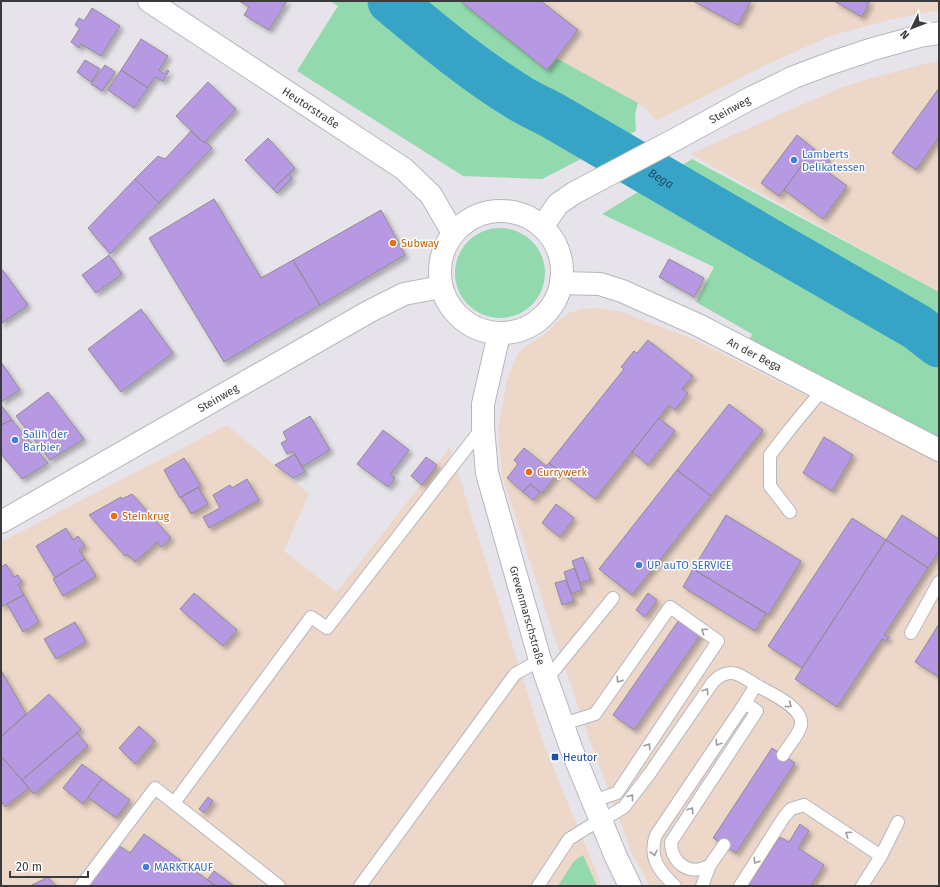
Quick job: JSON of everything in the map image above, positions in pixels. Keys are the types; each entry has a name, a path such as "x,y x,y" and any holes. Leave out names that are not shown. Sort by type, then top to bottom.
{"street":[{"name":"Heutorstraße","path":"149,1 404,169 431,195 453,233"},
{"name":"Steinweg","path":"542,227 558,204 574,192 749,99 794,77 873,49 920,36 939,33"},
{"path":"494,211 517,213 528,217 542,227 555,243 562,262 561,283 556,300 546,315 531,326 515,332 499,334 484,332 470,325 451,309 441,287 439,275 440,263 446,243 453,233 464,223 477,215 494,211"},
{"name":"An der Bega","path":"561,283 600,284 622,291 698,325 939,450"},
{"name":"Steinweg","path":"1,522 370,310 404,294 441,287"},
{"name":"Grevenmarschstraße","path":"499,334 483,404 483,427 488,473 543,670 571,748 616,857 630,886"}],"lane":[{"path":"790,512 770,486 770,455 822,389"},
{"path":"174,803 311,617 327,628 483,427"},
{"path":"911,633 939,582"},
{"path":"360,886 515,674 543,670 613,598"},
{"path":"538,886 569,839 598,814 617,793 718,640 670,607 595,714 563,724"},
{"path":"598,814 624,807 650,773 717,677 723,674 733,673 742,676 792,706 800,718 801,725 783,755"},
{"path":"675,886 660,870 655,859 652,849 656,834 756,685"},
{"path":"710,865 703,870 699,870 678,863 673,856 671,842 757,710 745,703"},
{"path":"81,886 155,788 279,886"},
{"path":"740,886 790,809 804,805 881,856"},
{"path":"862,886 881,856 898,822"},
{"path":"702,886 710,865 724,845"}],"shaded area":[{"path":"460,1 939,1 939,10 889,20 830,36 766,65 656,121 646,108 556,59 547,70"},
{"path":"939,61 939,292 690,154 840,88 872,78"},
{"path":"597,308 619,311 693,339 939,462 939,886 650,886 632,853 591,744 552,630 502,475 498,430 507,381 518,354 524,347 544,335 566,314 582,309"},
{"path":"227,425 309,494 284,551 337,592 450,447 543,743 602,886 1,886 1,542"}],"green space":[{"path":"330,1 460,1 547,69 556,58 638,103 635,114 636,131 542,179 463,176 297,71 338,6"},
{"path":"692,159 939,292 939,440 749,341 752,334 696,302 714,267 602,214"},
{"path":"500,228 517,231 532,241 542,256 545,273 542,290 532,305 517,315 500,318 483,315 468,305 458,290 455,273 458,256 468,241 483,231"},
{"path":"583,855 597,886 558,886 574,861"}],"building":[{"path":"239,1 287,1 269,30 244,15 249,7"},
{"path":"460,1 541,1 578,30 547,70"},
{"path":"693,1 751,1 738,25"},
{"path":"834,1 870,1 862,17"},
{"path":"92,8 120,26 101,56 81,44 79,48 71,42 80,28 75,25 79,18 84,21"},
{"path":"141,39 168,56 159,70 164,74 167,70 169,71 163,81 155,77 148,88 121,70"},
{"path":"85,60 100,69 91,82 77,72"},
{"path":"105,65 115,72 102,91 91,84"},
{"path":"121,70 148,88 134,108 108,90"},
{"path":"208,82 236,109 204,143 176,116"},
{"path":"939,88 939,137 916,170 892,153"},
{"path":"191,131 212,148 159,203 135,179 158,156 165,159"},
{"path":"797,135 814,149 779,196 761,183"},
{"path":"268,138 295,168 273,189 245,160"},
{"path":"814,149 830,161 824,169 847,186 823,219 784,190"},
{"path":"288,174 292,178 277,193 273,189"},
{"path":"135,179 159,203 110,254 88,228"},
{"path":"214,199 261,278 293,260 320,305 224,362 149,238"},
{"path":"381,210 405,255 320,305 293,260"},
{"path":"109,255 122,274 96,293 82,275"},
{"path":"669,259 704,278 694,297 659,277"},
{"path":"1,268 28,305 1,324"},
{"path":"141,309 173,353 121,392 88,349"},
{"path":"648,340 693,376 682,389 688,393 675,410 669,405 595,499 549,463 624,369 621,367 634,351 637,353"},
{"path":"1,362 20,390 1,402"},
{"path":"48,392 84,439 50,460 16,416"},
{"path":"729,404 763,430 711,496 677,470"},
{"path":"1,405 12,420 1,425"},
{"path":"310,416 330,450 302,467 293,451 287,454 281,443 287,440 283,432"},
{"path":"659,418 675,431 648,465 632,452"},
{"name":"Salih der Barbier","path":"12,420 48,463 22,479 1,454 1,425"},
{"path":"383,430 409,450 390,475 395,478 388,487 357,464"},
{"path":"824,437 853,455 832,491 803,473"},
{"path":"524,448 546,466 549,463 560,471 542,493 530,484 523,492 507,478 518,464 514,460"},
{"path":"295,454 305,472 293,478 275,465"},
{"path":"426,457 437,465 422,485 411,476"},
{"path":"184,458 201,486 180,498 164,470"},
{"path":"677,470 711,496 632,595 599,569"},
{"path":"247,479 259,500 209,528 203,517 220,508 213,495 230,485 232,488"},
{"path":"530,484 540,492 533,500 523,492"},
{"path":"198,487 208,504 191,514 181,497"},
{"path":"132,494 171,538 161,547 157,542 135,562 127,554 125,556 89,515 121,497 122,499"},
{"path":"556,504 574,518 560,537 542,523"},
{"path":"726,515 801,561 768,615 693,569"},
{"path":"902,515 939,539 939,551 928,568 886,540"},
{"path":"852,518 886,540 802,668 768,646"},
{"path":"66,528 73,540 78,536 85,546 79,550 85,559 55,578 36,546"},
{"path":"886,540 928,568 884,635 889,637 886,641 882,639 837,707 795,679"},
{"path":"583,557 591,580 580,583 572,561"},
{"path":"85,559 96,576 63,596 53,579"},
{"path":"6,564 14,577 18,575 22,582 18,584 24,595 1,607 1,567"},
{"path":"575,568 582,590 571,594 564,572"},
{"path":"693,569 766,613 755,631 683,587"},
{"path":"566,580 574,601 562,605 555,583"},
{"path":"194,593 237,630 223,646 180,609"},
{"path":"648,593 657,600 645,617 636,610"},
{"path":"24,595 39,622 23,632 7,604"},
{"path":"681,617 703,631 634,730 613,715"},
{"path":"75,622 86,642 56,659 44,639"},
{"path":"939,624 939,677 915,662"},
{"path":"1,670 26,714 1,737"},
{"path":"49,694 81,729 22,780 1,756 1,737"},
{"path":"139,726 155,741 135,764 119,748"},
{"path":"77,733 88,746 34,794 22,780"},
{"path":"772,748 795,763 736,853 713,838"},
{"path":"1,756 29,788 5,807 1,801"},
{"path":"82,764 102,779 83,804 63,788"},
{"path":"102,779 130,800 116,818 88,797"},
{"path":"208,797 213,801 204,813 199,809"},
{"path":"800,824 809,831 798,848 824,865 811,886 748,886 780,837 789,842"},
{"name":"MARKTKAUF","path":"144,834 216,886 88,886 118,845 130,853"},
{"path":"214,871 234,886 216,886 207,880"},
{"path":"48,877 56,886 30,886"}],"waterway":[{"name":"Bega","path":"391,1 471,65 521,99 557,118 917,327 939,344"}],"place":[{"name":"Lamberts Delikatessen","path":"794,160"},
{"name":"Subway","path":"393,243"},
{"name":"Salih der Barbier","path":"15,440"},
{"name":"Currywerk","path":"529,472"},
{"name":"Steinkrug","path":"114,516"},
{"name":"UP auTO SERVICE","path":"639,565"},
{"name":"Heutor","path":"555,757"},
{"name":"MARKTKAUF","path":"146,867"}]}
